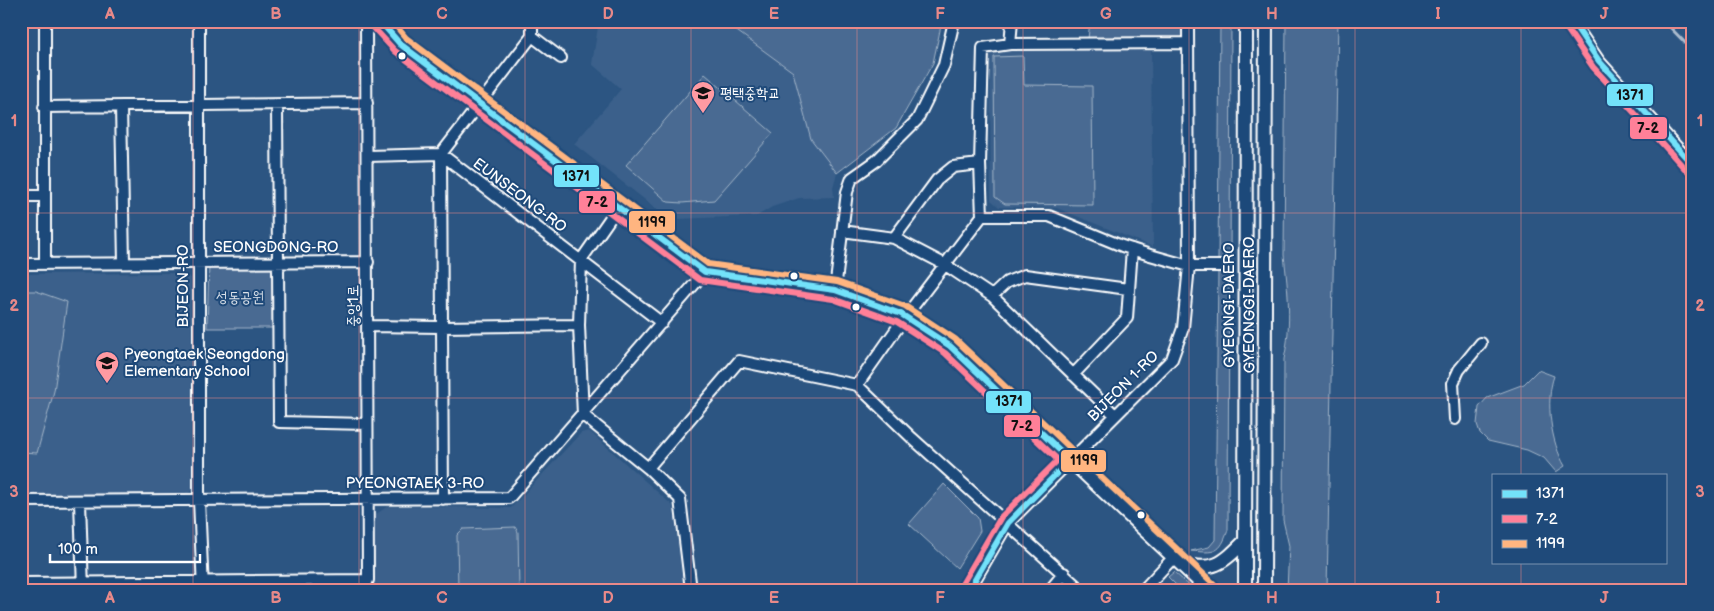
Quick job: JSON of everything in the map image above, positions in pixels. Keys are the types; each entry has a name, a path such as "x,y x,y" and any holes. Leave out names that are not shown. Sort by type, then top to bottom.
{"main road":[{"name":"GYEONGI-DAERO","path":"1244,590 1246,21"},
{"name":"GYEONGGI-DAERO","path":"1264,590 1266,21"},
{"path":"1070,460 1208,590"},
{"path":"1173,559 1197,568 1213,567 1229,557 1245,541"}],"street":[{"path":"45,264 44,108 46,21"},
{"name":"BIJEON-RO","path":"199,21 198,500 203,585"},
{"name":"중앙1로","path":"366,21 368,156 368,498 366,585"},
{"path":"380,21 400,44 705,272 836,290 905,317 950,346 1070,460"},
{"path":"444,499 441,327 441,154 532,36 532,21"},
{"path":"836,290 847,192 852,178 876,161 917,120 944,65 954,21"},
{"path":"1010,44 1012,21"},
{"name":"BIJEON 1-RO","path":"969,590 1008,523 1172,359 1183,328 1189,266 1188,21"},
{"path":"1572,21 1598,61 1693,165"},
{"path":"532,36 561,58"},
{"path":"857,385 944,264 982,216 980,164 983,48 1010,44 1188,43"},
{"path":"44,108 200,105 277,106 367,103"},
{"path":"277,106 276,262 279,422 367,424"},
{"path":"121,107 124,262"},
{"path":"368,156 441,154"},
{"name":"EUNSEONG-RO","path":"441,154 662,323"},
{"path":"894,238 937,180 953,167 980,164"},
{"path":"21,196 44,196"},
{"path":"618,207 581,260 579,325 583,415 648,468 680,498 691,590"},
{"path":"982,216 1049,216 1132,249 1189,266 1223,266"},
{"path":"842,231 894,238 944,264 992,296 1115,416"},
{"path":"1073,375 1127,318 1132,249"},
{"name":"SEONGDONG-RO","path":"21,264 368,262"},
{"name":"PYEONGTAEK 3-RO","path":"21,501 509,498 583,415 705,272"},
{"path":"992,296 1007,282 1025,275 1128,289"},
{"path":"368,326 579,325"},
{"path":"1455,419 1453,383 1459,370 1481,343"},
{"path":"648,468 739,361 857,385 912,438 1081,590"},
{"path":"80,502 83,586"},
{"path":"1143,590 1173,559"},
{"path":"1050,590 1064,573"},
{"path":"23,586 366,585"}],"shaded area":[{"name":"평택중학교","path":"599,21 723,21 793,72 811,139 837,173 833,187 834,197 799,198 772,207 757,216 675,219 658,210 574,144 621,89 592,64"},
{"path":"1003,49 1151,51 1153,247 1057,208 999,207 991,200 990,54"},
{"name":"Pyeongtaek Seongdong Elementary School","path":"183,273 191,278 193,490 183,496 21,497 21,274"},
{"path":"589,431 673,506 684,590 373,590 375,515 388,506 511,508 581,433"}],"green space":[{"path":"723,21 942,21 933,63 896,128 837,173 811,139 793,72"},
{"path":"1090,21 1184,21 1184,38 1181,41 1088,39"},
{"path":"1220,21 1231,21 1230,261 1218,261"},
{"path":"1286,21 1338,21 1327,590 1287,590 1289,546 1283,520 1284,359 1289,320 1284,255"},
{"path":"1023,56 1024,85 1092,86 1093,205 1005,204 995,197 994,57"},
{"path":"705,74 773,133 714,200 682,203 668,202 626,165"},
{"name":"성동공원","path":"209,265 272,265 274,328 207,328"},
{"path":"1218,270 1229,270 1228,530 1222,544 1216,550 1211,552 1191,551 1209,547 1215,540"},
{"path":"21,291 36,291 67,302 54,391 37,453 21,452"},
{"path":"1538,370 1554,376 1550,397 1551,422 1556,446 1565,466 1556,472 1544,458 1527,450 1488,441 1480,433 1477,424 1479,407 1487,398 1524,384"},
{"path":"944,484 978,518 980,531 957,568 909,524"},
{"path":"515,527 518,532 519,590 458,590 457,535 463,529"},
{"path":"1174,572 1194,590 1181,590 1168,577"}],"waterway":[{"path":"1664,21 1693,51"}],"transit line":[{"name":"1371","path":"380,21 400,44 705,272 835,290 901,314 950,346 1070,460 1008,523 969,590"},
{"name":"1199","path":"392,21 406,38 708,264 837,282 905,306 955,339 1214,584"},
{"name":"1371","path":"1572,21 1599,61 1693,165"},
{"name":"7-2","path":"1565,26 1593,67 1687,171"},
{"name":"7-2","path":"373,27 395,51 700,280 833,299 897,322 945,353 1058,460 1001,517 961,586"}],"place":[{"name":"평택중학교","path":"703,114"},
{"name":"Pyeongtaek Seongdong Elementary School","path":"107,384"}]}
